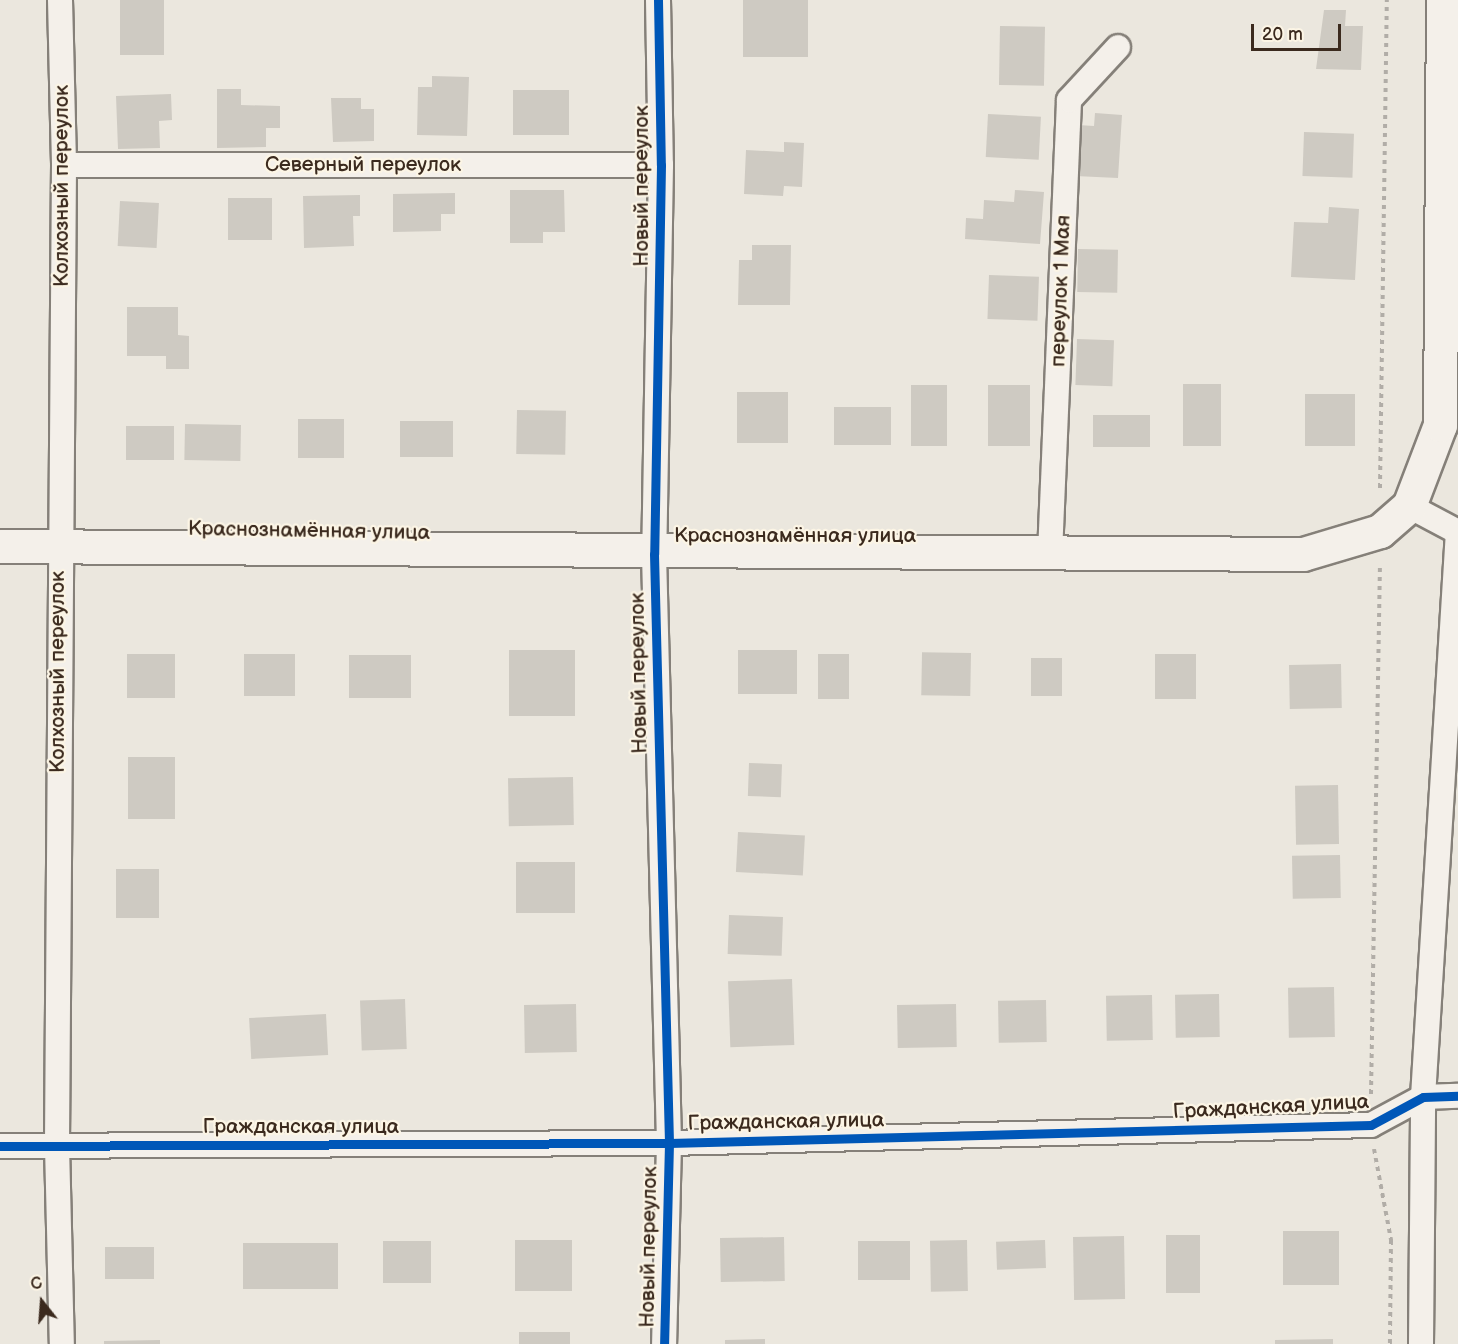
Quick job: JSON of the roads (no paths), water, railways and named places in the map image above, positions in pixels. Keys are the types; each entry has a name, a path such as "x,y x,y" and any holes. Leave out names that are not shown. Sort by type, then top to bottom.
{"main road":[{"path":"1409,506 1440,425 1443,0"},
{"name":"Краснознамённая улица","path":"0,546 654,554 1302,554 1380,531 1409,506"}],"street":[{"name":"Колхозный переулок","path":"60,0 64,165 58,546 57,1146 62,1344"},
{"name":"Новый переулок","path":"658,0 662,165 654,554 669,1143 664,1344"},
{"name":"переулок 1 Мая","path":"1050,554 1069,100 1118,47"},
{"name":"Северный переулок","path":"64,165 662,165"},
{"path":"1409,506 1458,532 1423,1096 1421,1344"},
{"name":"Гражданская улица","path":"0,1146 669,1143 1371,1125 1423,1096 1458,1096"}]}
